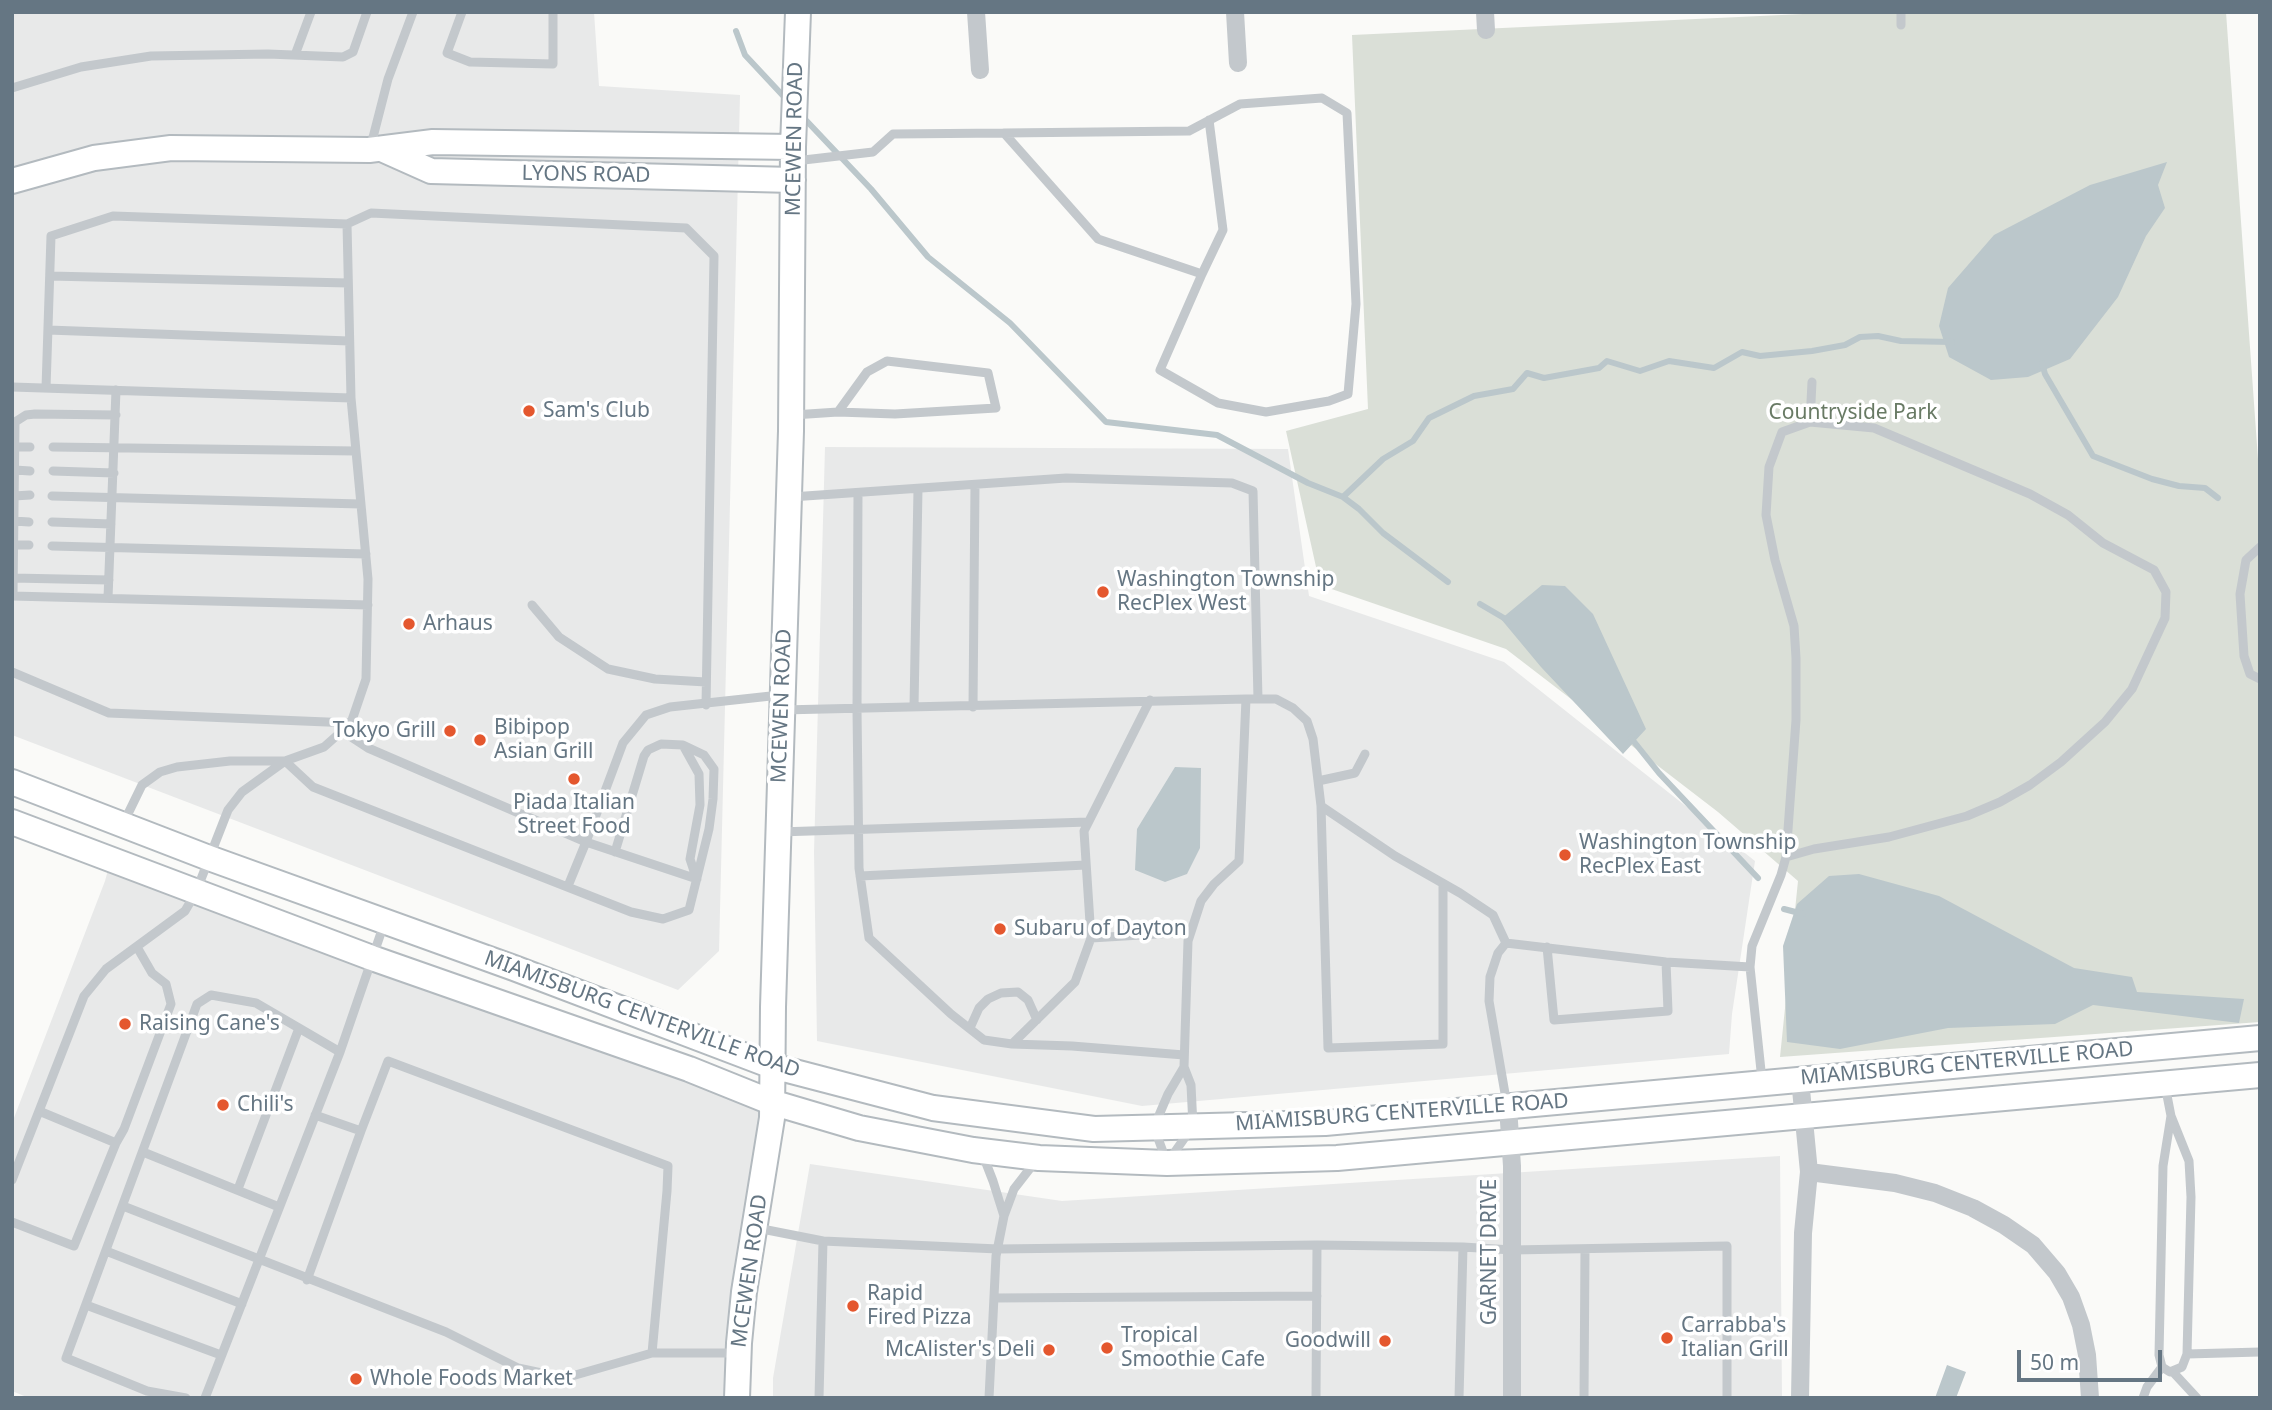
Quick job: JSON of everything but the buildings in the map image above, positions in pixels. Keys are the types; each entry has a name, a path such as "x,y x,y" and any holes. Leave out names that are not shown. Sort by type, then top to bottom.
{"main road":[{"name":"MCEWEN ROAD","path":"737,1398 744,1292 769,1144 771,1102 789,498 793,163 798,12"},
{"name":"LYONS ROAD","path":"12,181 94,158 171,148 377,150 433,142 793,163"},
{"name":"LYONS ROAD","path":"377,150 431,171 793,163"},
{"name":"MIAMISBURG CENTERVILLE ROAD","path":"12,782 209,858 772,1066 933,1108 1094,1129 1325,1123 2260,1038"},
{"name":"MIAMISBURG CENTERVILLE ROAD","path":"12,821 372,958 632,1048 771,1102 859,1128 973,1150 1039,1158 1167,1163 1337,1158 2260,1075"},
{"path":"2161,1047 2165,1084"}],"street":[{"path":"975,12 981,70"},
{"path":"1235,12 1238,63"},
{"path":"1800,1079 1809,1172 1803,1233 1800,1398"},
{"name":"GARNET DRIVE","path":"1508,1107 1512,1141 1513,1398"},
{"path":"1809,1172 1895,1183 1935,1194 1973,1209 2034,1245 2057,1273 2071,1297 2081,1325 2087,1355 2090,1398"}],"lane":[{"path":"295,55 311,12"},
{"path":"12,88 81,67 151,56 343,57 353,52 367,12"},
{"path":"377,150 388,79 413,12"},
{"path":"462,12 447,54 470,62 553,64 553,12"},
{"path":"1901,12 1901,25"},
{"path":"793,163 873,152 893,134 1189,131 1209,120 1240,104 1322,98 1347,113 1356,304 1348,394 1329,401 1266,412 1218,403 1160,370 1223,230 1209,120"},
{"path":"1004,133 1098,239 1202,274"},
{"path":"46,388 51,236 113,216 347,224 371,213 686,228 714,256 706,705"},
{"path":"12,1180 85,996 106,969 185,911 196,892 228,810 242,792 285,761 324,747 351,723 366,679 368,605 366,554 351,398 347,224"},
{"path":"50,276 348,282"},
{"path":"48,330 349,341"},
{"path":"791,415 838,412 895,414 996,408 988,373 887,361 867,372 838,412"},
{"path":"1810,422 1812,382"},
{"path":"12,387 351,398"},
{"path":"108,598 116,390"},
{"path":"116,415 26,415 15,422 13,596 368,605"},
{"path":"1762,1082 1750,967 1752,946 1786,857 1796,720 1794,626 1775,560 1766,515 1769,467 1782,432 1810,422 1874,428 2051,505 2103,543 2154,570 2166,592 2165,618 2132,690 2084,742 2030,785 1967,817 1889,837 1814,849 1786,857"},
{"path":"15,447 30,447"},
{"path":"53,447 356,450"},
{"path":"15,470 30,471"},
{"path":"53,471 114,473"},
{"path":"789,498 1066,478 1232,483 1253,491 1258,699"},
{"path":"973,707 975,485"},
{"path":"914,708 918,488"},
{"path":"858,493 858,831 860,876 869,938 984,1040 1184,1055"},
{"path":"14,496 30,495"},
{"path":"52,496 361,504"},
{"path":"14,521 29,522"},
{"path":"52,522 111,524"},
{"path":"14,545 29,545"},
{"path":"52,546 366,554"},
{"path":"2260,547 2246,560 2240,594 2244,656 2249,674 2260,679"},
{"path":"13,578 108,580"},
{"path":"532,605 559,637 608,669 655,679 706,682"},
{"path":"12,672 108,713 351,723"},
{"path":"1167,1163 1193,1126 1191,1085 1184,1067 1190,932 1201,901 1214,884 1240,861 1246,699"},
{"path":"568,886 623,743 646,715 670,707 781,702 857,710 1246,699 1276,699 1293,708 1307,721 1313,739 1321,806 1328,1048 1443,1044 1443,885"},
{"path":"1012,1044 1075,982 1091,938 1084,831 1150,700"},
{"path":"342,731 368,748 586,842 697,879"},
{"path":"122,825 142,785 160,772 177,767 230,761 285,761 313,787 631,912 663,919 690,910 709,829 713,799 714,769 704,755 683,745 660,744 648,750 615,852"},
{"path":"683,745 699,774 700,804 690,859 697,879"},
{"path":"1318,781 1354,773 1365,754"},
{"path":"1321,806 1354,830 1493,915 1506,943"},
{"path":"778,832 1088,822"},
{"path":"860,876 1086,865"},
{"path":"205,1398 340,1052 385,922"},
{"path":"1091,938 1190,932"},
{"path":"1506,943 1666,962 1750,967"},
{"path":"1506,943 1498,953 1490,977 1489,1001 1508,1107"},
{"path":"12,1222 74,1246 124,1129 171,1004 166,984 152,973 136,947"},
{"path":"1547,947 1554,1020 1668,1011 1666,962"},
{"path":"970,1028 979,1008 988,999 1001,993 1018,992 1028,1000 1037,1020"},
{"path":"186,1398 147,1391 66,1359 197,1004 211,995 256,1003 340,1052"},
{"path":"237,1189 299,1028"},
{"path":"307,1280 388,1060 668,1166 652,1353"},
{"path":"1167,1163 1154,1127 1168,1094 1184,1067"},
{"path":"2162,1367 2170,1372 2182,1367 2187,1354 2191,1197 2189,1161 2171,1116 2165,1084"},
{"path":"39,1111 116,1143"},
{"path":"316,1115 361,1131"},
{"path":"2143,1398 2147,1387 2162,1367 2162,1166 2171,1116"},
{"path":"973,1150 986,1163 1004,1216"},
{"path":"143,1152 279,1207"},
{"path":"989,1398 998,1249 1004,1216 1014,1189 1039,1158"},
{"path":"123,1206 446,1332 518,1368 565,1378 652,1353 738,1353"},
{"path":"755,1227 823,1241 998,1249 1317,1245 1512,1250 1727,1246 1727,1398"},
{"path":"819,1398 823,1241"},
{"path":"1317,1245 1317,1398"},
{"path":"1459,1398 1463,1247"},
{"path":"1584,1398 1585,1248"},
{"path":"106,1251 242,1304"},
{"path":"995,1297 1317,1296"},
{"path":"86,1305 221,1355"},
{"path":"2187,1354 2260,1352"},
{"path":"2172,1371 2197,1398"}],"shaded area":[{"path":"12,12 594,12 599,86 740,95 719,951 678,990 12,735"},
{"path":"2167,162 2158,185 2165,208 2146,236 2118,297 2070,359 2028,377 1991,380 1949,357 1939,326 1948,288 1994,235 2090,185"},
{"path":"825,447 1288,449 1309,596 1504,662 1755,861 1732,1014 1729,1054 1142,1106 817,1041 814,852"},
{"path":"1542,585 1565,586 1593,614 1646,729 1623,754 1541,667 1501,619"},
{"path":"1175,767 1201,768 1200,848 1187,874 1165,882 1135,870 1137,829"},
{"path":"111,859 771,1102 737,1398 29,1398 12,1391 12,1123 105,881"},
{"path":"1859,874 1939,896 2074,968 2132,977 2137,992 2244,999 2239,1023 2093,1005 2055,1024 1948,1028 1840,1049 1787,1042 1783,946 1797,904 1829,876"},
{"path":"1780,1156 1782,1398 773,1398 773,1378 810,1164 1062,1201"},
{"path":"1947,1365 1966,1372 1956,1398 1935,1398"}],"green space":[{"name":"Countryside Park","path":"1846,12 2226,12 2260,487 2260,1022 1780,1057 1798,881 1718,812 1506,649 1320,585 1286,431 1368,409 1352,35"}],"waterway":[{"path":"736,31 745,55 787,100"},
{"path":"801,115 871,189 928,257 1010,323 1106,422 1217,435 1308,483 1343,497 1383,533 1448,582"},
{"path":"1343,497 1383,459 1413,441 1429,418 1474,396 1513,389 1527,373 1544,378 1599,368 1607,361 1640,371 1669,361 1714,368 1742,352 1760,356 1812,351 1845,345 1860,337 1952,342"},
{"path":"2042,363 2045,374 2093,456 2152,479 2179,486 2205,488 2218,498"},
{"path":"1480,604 1509,621"},
{"path":"1631,738 1659,773 1758,878"},
{"path":"1784,909 1803,914"}],"place":[{"name":"Sam's Club","path":"529,411"},
{"name":"Washington Township RecPlex West","path":"1103,592"},
{"name":"Arhaus","path":"409,624"},
{"name":"Tokyo Grill","path":"450,731"},
{"name":"Bibipop Asian Grill","path":"480,740"},
{"name":"Piada Italian Street Food","path":"574,779"},
{"name":"Washington Township RecPlex East","path":"1565,855"},
{"name":"Subaru of Dayton","path":"1000,929"},
{"name":"Raising Cane's","path":"125,1024"},
{"name":"Chili's","path":"223,1105"},
{"name":"Rapid Fired Pizza","path":"853,1306"},
{"name":"Carrabba's Italian Grill","path":"1667,1338"},
{"name":"Goodwill","path":"1385,1341"},
{"name":"Tropical Smoothie Cafe","path":"1107,1348"},
{"name":"McAlister's Deli","path":"1049,1350"},
{"name":"Whole Foods Market","path":"356,1379"}]}
